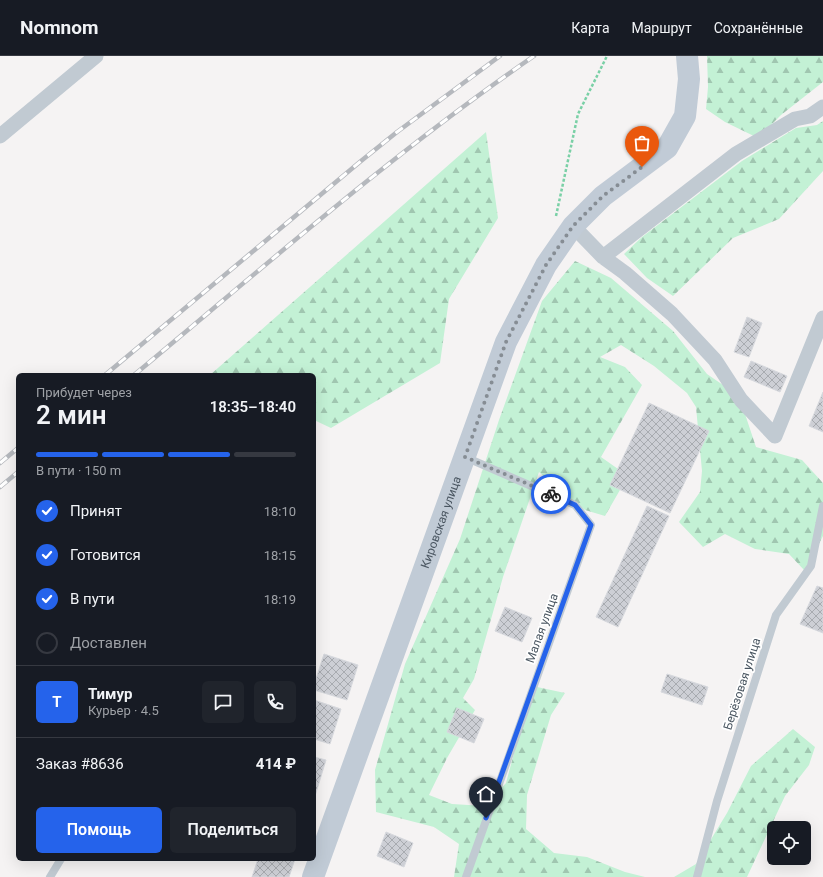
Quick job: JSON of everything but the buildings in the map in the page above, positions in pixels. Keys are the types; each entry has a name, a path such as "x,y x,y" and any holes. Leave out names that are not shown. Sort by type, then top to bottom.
{"main road":[{"name":"Кировская улица","path":"313,877 506,342 546,265 564,223 667,148 685,116 689,80 688,56"}],"street":[{"path":"0,136 96,56"},
{"path":"602,256 736,154 795,119 810,116 823,107"},
{"path":"564,223 672,314 715,360 741,400 775,436 823,318"}],"lane":[{"name":"Малая улица","path":"465,457 575,505 591,525 466,877"},
{"name":"Берёзовая улица","path":"697,877 717,801 776,616 811,566 823,506"},
{"path":"50,877 60,861"}],"path":[{"path":"564,223 578,114 607,56"}],"green space":[{"path":"707,56 823,56 823,82 781,115 758,138 725,122 706,109 708,87"},
{"path":"823,121 823,171 779,219 733,238 673,296 647,278 624,254 642,237 742,161 796,128 817,125"},
{"path":"486,132 498,218 449,299 440,363 331,428 316,421 316,373 212,373"},
{"path":"575,261 611,278 673,331 707,374 739,396 756,447 802,460 823,483 823,536 805,571 789,554 755,549 725,534 703,547 679,522 700,492 702,471 696,407 687,393 654,366 621,345 600,357 625,367 642,385 601,457 628,476 605,516 585,510 562,493 539,472 503,577 474,679 463,698 475,710 447,758 429,795 452,804 485,806 506,783 517,742 537,687 565,693 551,715 527,795 526,829 554,853 587,857 625,872 645,877 454,877 459,844 434,827 376,812 375,770 405,664 460,539 499,420 542,301"},
{"path":"793,729 815,747 809,765 785,796 773,821 767,821 767,834 747,877 674,877 696,864 727,813 751,766"}],"railway":[{"path":"107,373 361,161 397,132 500,56"},
{"path":"136,373 330,211 430,131 534,56"},
{"path":"0,463 16,450"},
{"path":"0,487 16,474"}],"way so far":[{"path":"551,494 465,457 506,342 546,265 573,226 603,196 642,167"}],"route":[{"path":"486,818 591,525 575,505 551,494"}]}
